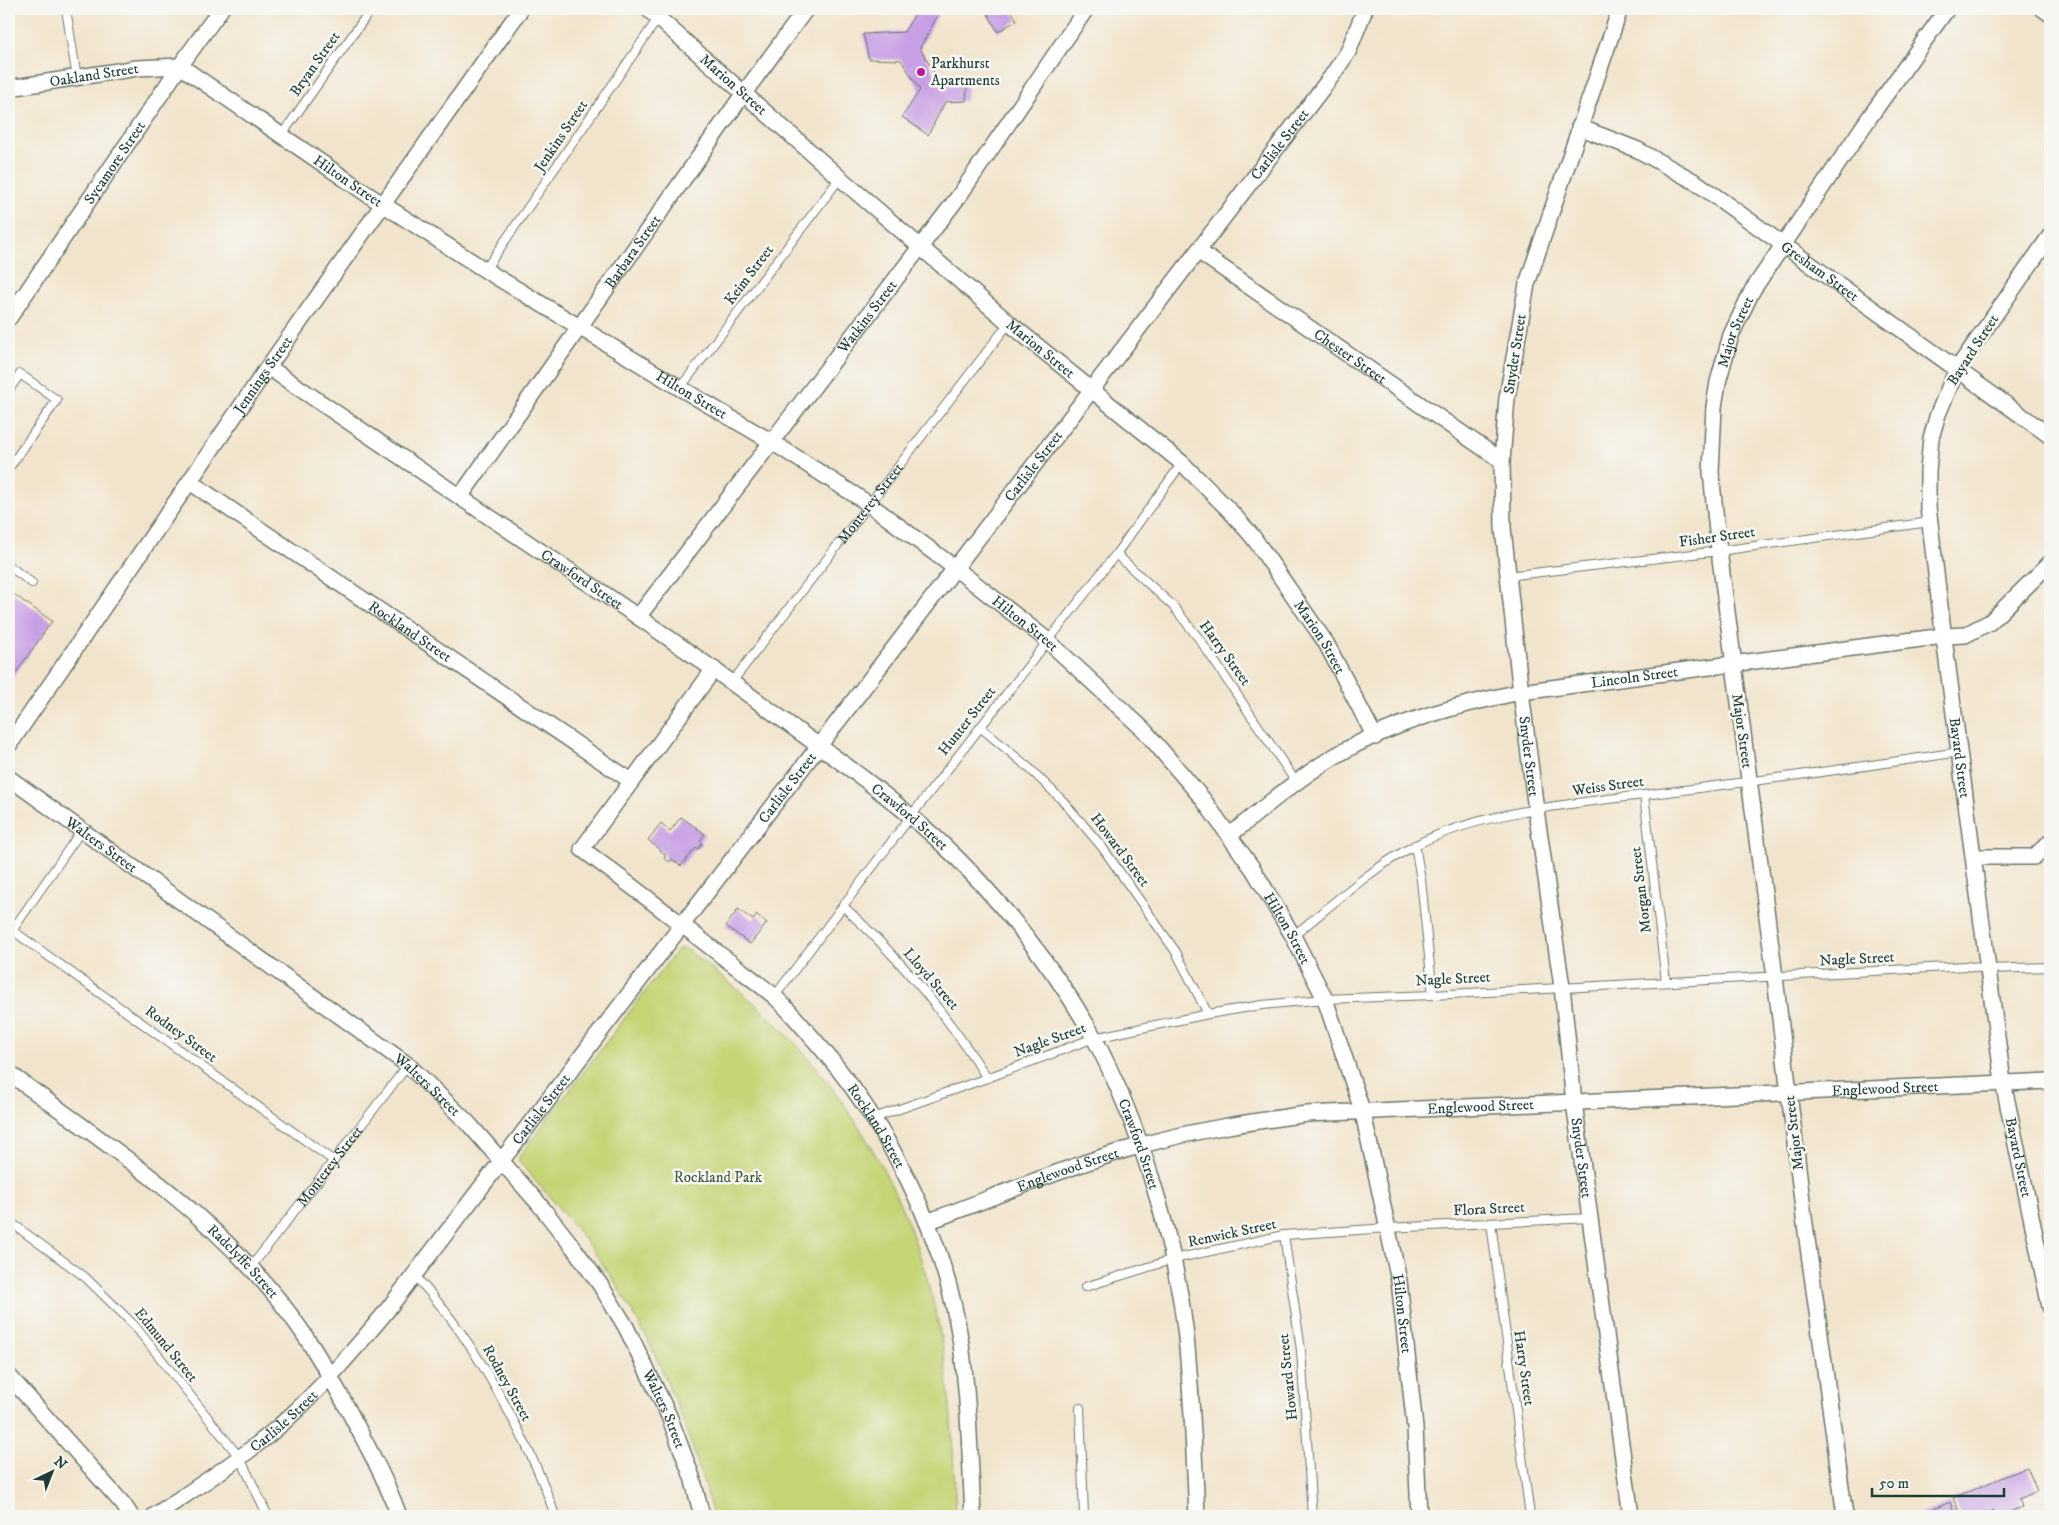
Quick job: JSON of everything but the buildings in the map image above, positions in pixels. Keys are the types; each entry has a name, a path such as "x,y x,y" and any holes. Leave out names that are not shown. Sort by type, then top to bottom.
{"street":[{"name":"Sycamore Street","path":"9,318 180,66 221,9"},
{"name":"Jennings Street","path":"9,745 268,368 521,9"},
{"name":"Barbara Street","path":"460,497 744,93 806,9"},
{"name":"Watkins Street","path":"638,617 959,196 1086,9"},
{"name":"Carlisle Street","path":"154,1516 240,1458 268,1435 331,1376 414,1275 1198,251 1348,52 1365,9"},
{"name":"Snyder Street","path":"1620,9 1526,284 1507,398 1502,462 1502,528 1536,810 1562,987 1574,1102 1631,1516"},
{"name":"Major Street","path":"1844,1516 1718,551 1711,472 1714,407 1718,382 1731,335 1752,291 1947,9"},
{"path":"2043,9 2050,14"},
{"name":"Marion Street","path":"653,13 840,178 1009,323 1092,388 1182,463 1231,512 1253,537 1299,601 1326,643 1375,737"},
{"name":"Oakland Street","path":"9,88 137,68 180,66"},
{"name":"Hilton Street","path":"180,66 281,136 485,270 772,442 869,504 1047,640 1144,730 1202,798 1253,869 1293,936 1324,998 1363,1113 1399,1281 1415,1428 1419,1516"},
{"name":"Gresham Street","path":"1579,127 1638,150 1697,183 2050,436"},
{"name":"Bayard Street","path":"2050,236 1957,369 1931,438 1928,471 1930,522 2003,1082 2050,1307"},
{"name":"Chester Street","path":"1198,251 1502,462"},
{"name":"Crawford Street","path":"268,368 714,669 818,745 911,816 961,862 999,904 1053,974 1094,1038 1118,1090 1140,1145 1174,1260 1184,1327 1197,1516"},
{"name":"Rockland Street","path":"190,482 631,780 582,849 774,997 825,1052 851,1084 874,1118 901,1167 927,1222 946,1279 961,1343 973,1516"},
{"name":"Lincoln Street","path":"1229,836 1296,782 1336,756 1375,737 1434,713 1468,703 1521,692 1944,636 1965,635 1990,622 2050,563"},
{"path":"631,780 714,669"},
{"name":"Walters Street","path":"9,778 408,1065 468,1123 573,1247 601,1286 626,1327 668,1416 692,1477 702,1516"},
{"path":"1974,858 2034,857 2050,842"},
{"name":"Radclyffe Street","path":"9,1073 156,1181 187,1207 251,1267 288,1312 331,1376 380,1472 399,1516"},
{"name":"Englewood Street","path":"927,1222 1104,1156 1140,1145 1228,1125 1307,1114 1363,1113 2050,1080"},
{"path":"9,1376 131,1516"}],"lane":[{"path":"66,9 77,78"},
{"name":"Bryan Street","path":"281,136 371,9"},
{"name":"Jenkins Street","path":"485,270 653,13"},
{"name":"Keim Street","path":"680,388 840,178"},
{"name":"Monterey Street","path":"732,682 1009,323"},
{"path":"9,390 20,374 57,400 9,468"},
{"name":"Hunter Street","path":"774,997 911,816 1116,554 1182,463"},
{"name":"Fisher Street","path":"1507,576 1718,551 1930,522"},
{"name":"Harry Street","path":"1116,554 1173,606 1200,640 1296,782"},
{"path":"9,566 32,583"},
{"name":"Howard Street","path":"980,727 1028,767 1063,801 1102,847 1176,952 1208,1014"},
{"name":"Weiss Street","path":"1293,936 1414,845 1474,823 1536,810 1959,752"},
{"name":"Morgan Street","path":"1644,795 1666,982"},
{"path":"10,932 81,831"},
{"path":"1414,845 1421,880 1433,995"},
{"name":"Lloyd Street","path":"843,906 864,925 921,988 956,1030 987,1078"},
{"name":"Rodney Street","path":"10,932 334,1161"},
{"name":"Nagle Street","path":"874,1118 1094,1038 1208,1014 1324,998 1433,995 1966,966 1989,969 2050,967"},
{"name":"Monterey Street","path":"251,1267 408,1065"},
{"name":"Flora Street","path":"1388,1228 1590,1218"},
{"name":"Edmund Street","path":"9,1221 84,1277 134,1326 240,1458 268,1516"},
{"name":"Harry Street","path":"1491,1223 1530,1516"},
{"name":"Renwick Street","path":"1085,1287 1174,1260 1284,1235 1388,1228"},
{"name":"Howard Street","path":"1284,1235 1300,1350 1312,1516"},
{"name":"Rodney Street","path":"414,1275 436,1297 479,1358 530,1454 548,1494 555,1516"},
{"path":"1080,1408 1084,1516"}],"green space":[{"name":"Rockland Park","path":"686,949 754,1003 788,1036 820,1072 848,1110 873,1150 895,1193 913,1236 928,1282 939,1328 947,1375 956,1516 713,1516 684,1425 660,1365 631,1308 614,1281 569,1220 519,1162 519,1156 677,950"}],"place":[{"name":"Parkhurst Apartments","path":"921,72"}]}
